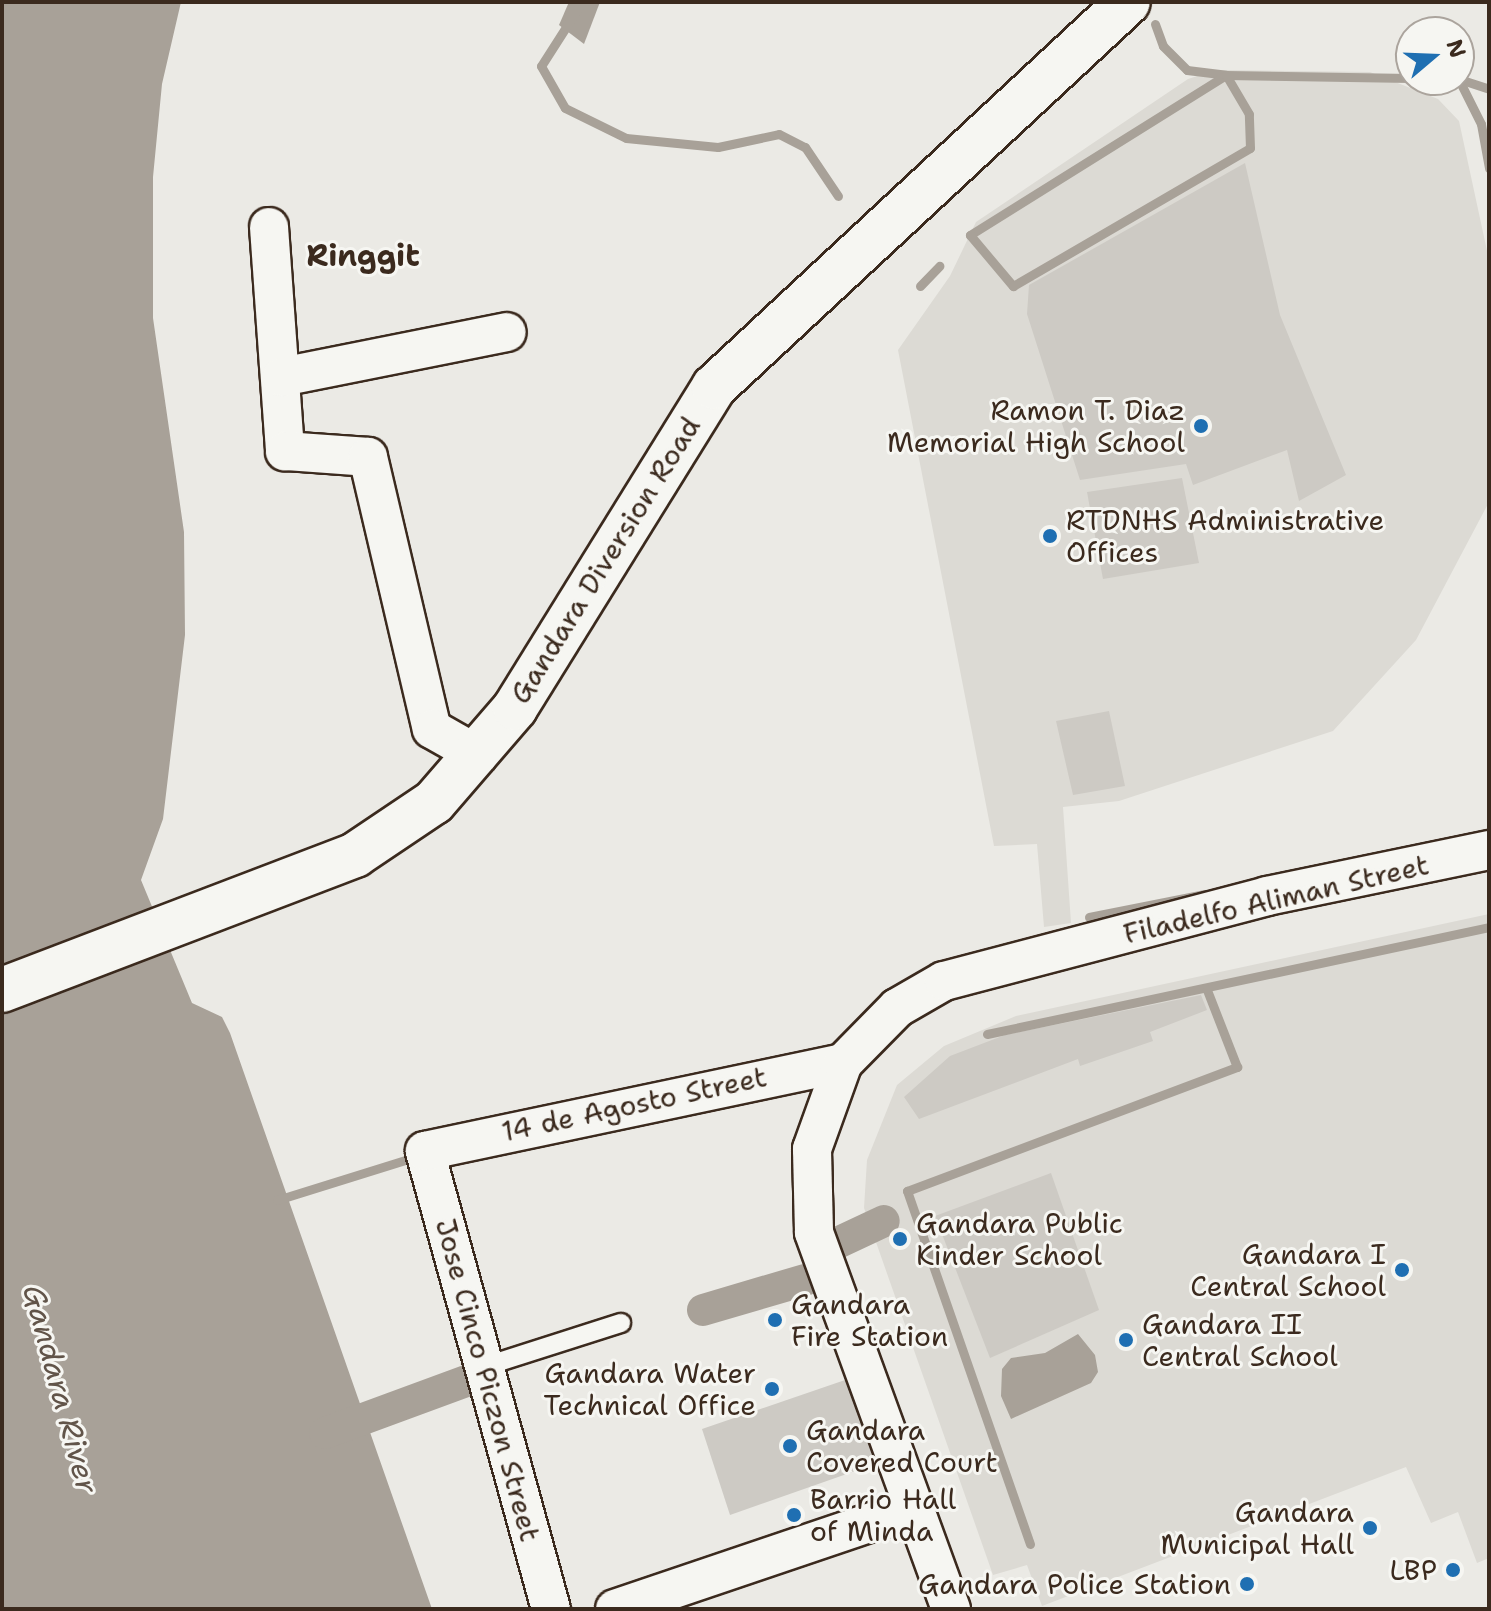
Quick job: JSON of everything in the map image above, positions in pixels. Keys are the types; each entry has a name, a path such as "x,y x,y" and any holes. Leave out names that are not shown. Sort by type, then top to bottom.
{"highway":[{"name":"Gandara Diversion Road","path":"2,990 245,903 355,855 434,802 478,755 714,387 1128,2"}],"street":[{"path":"269,227 285,451 368,457 432,729 478,755"},
{"path":"282,377 507,332"},
{"name":"Filadelfo Aliman Street","path":"843,1063 922,992 1267,896 1489,850"},
{"path":"843,1063 818,1125 809,1205 817,1245 951,1609"},
{"name":"14 de Agosto Street","path":"425,1151 843,1063"},
{"name":"Jose Cinco Piczon Street","path":"425,1151 551,1609"},
{"path":"615,1609 914,1508"}],"lane":[{"path":"483,1367 621,1323"}],"shaded area":[{"name":"Ramon T. Diaz Memorial High School","path":"1216,70 1370,72 1395,82 1395,96 1430,96 1438,99 1459,121 1489,260 1489,502 1416,640 1333,731 1119,801 1063,807 1071,923 1044,927 1037,844 994,846 898,350 950,276 976,222 1188,79"},
{"path":"1245,163 1280,315 1346,475 1299,501 1287,450 1193,485 1186,464 1080,480 1027,314 1029,285"},
{"path":"1182,478 1199,563 1103,579 1087,492"},
{"path":"1109,711 1125,786 1073,795 1056,721"},
{"name":"Gandara II Central School","path":"1489,914 1489,1558 1477,1563 1458,1512 1431,1523 1406,1467 1042,1606 1027,1565 993,1575 864,1208 867,1160 897,1085 944,1046 1016,1016"},
{"path":"1201,995 1207,1010 1150,1032 1153,1041 1080,1066 1078,1059 919,1119 904,1097 950,1056 1005,1035"},
{"path":"1051,1173 1099,1310 990,1358 935,1216"},
{"name":"Gandara Covered Court","path":"848,1379 878,1463 730,1515 702,1429"}],"water":[{"name":"Gandara River","path":"2,2 181,2 162,84 153,177 153,318 184,532 185,635 163,819 141,880 192,1003 222,1017 230,1033 432,1609 2,1609"},
{"path":"569,2 600,2 584,44 559,25"},
{"path":"1078,1334 1095,1355 1098,1372 1091,1383 1011,1419 1001,1396 1002,1369 1011,1358 1045,1353"}],"waterway":[{"path":"582,2 541,66 565,108 626,138 718,147 779,134 805,147 838,196"},
{"path":"1155,24 1163,46 1187,70 1226,75"},
{"path":"1226,75 1249,114 1250,148 1013,286 970,235 1226,75"},
{"path":"1226,75 1395,78"},
{"path":"1475,84 1489,89"},
{"path":"1467,96 1481,124 1489,168"},
{"path":"920,286 939,266"},
{"path":"1089,917 1204,894"},
{"path":"987,1034 1489,927"},
{"path":"1030,1544 907,1191 1237,1067 1207,990"},
{"path":"277,1200 412,1158"},
{"path":"833,1245 884,1221"},
{"path":"703,1310 805,1280"},
{"path":"325,1433 472,1379"}],"place":[{"name":"Ramon T. Diaz Memorial High School","path":"1201,426"},
{"name":"RTDNHS Administrative Offices","path":"1050,536"},
{"name":"Gandara Public Kinder School","path":"900,1239"},
{"name":"Gandara I Central School","path":"1402,1270"},
{"name":"Gandara Fire Station","path":"775,1320"},
{"name":"Gandara II Central School","path":"1126,1340"},
{"name":"Gandara Water Technical Office","path":"772,1389"},
{"name":"Gandara Covered Court","path":"790,1446"},
{"name":"Barrio Hall of Minda","path":"794,1515"},
{"name":"Gandara Municipal Hall","path":"1370,1528"},
{"name":"LBP","path":"1453,1570"},
{"name":"Gandara Police Station","path":"1247,1584"}],"district":[{"name":"Ringgit","path":"363,256"}]}
